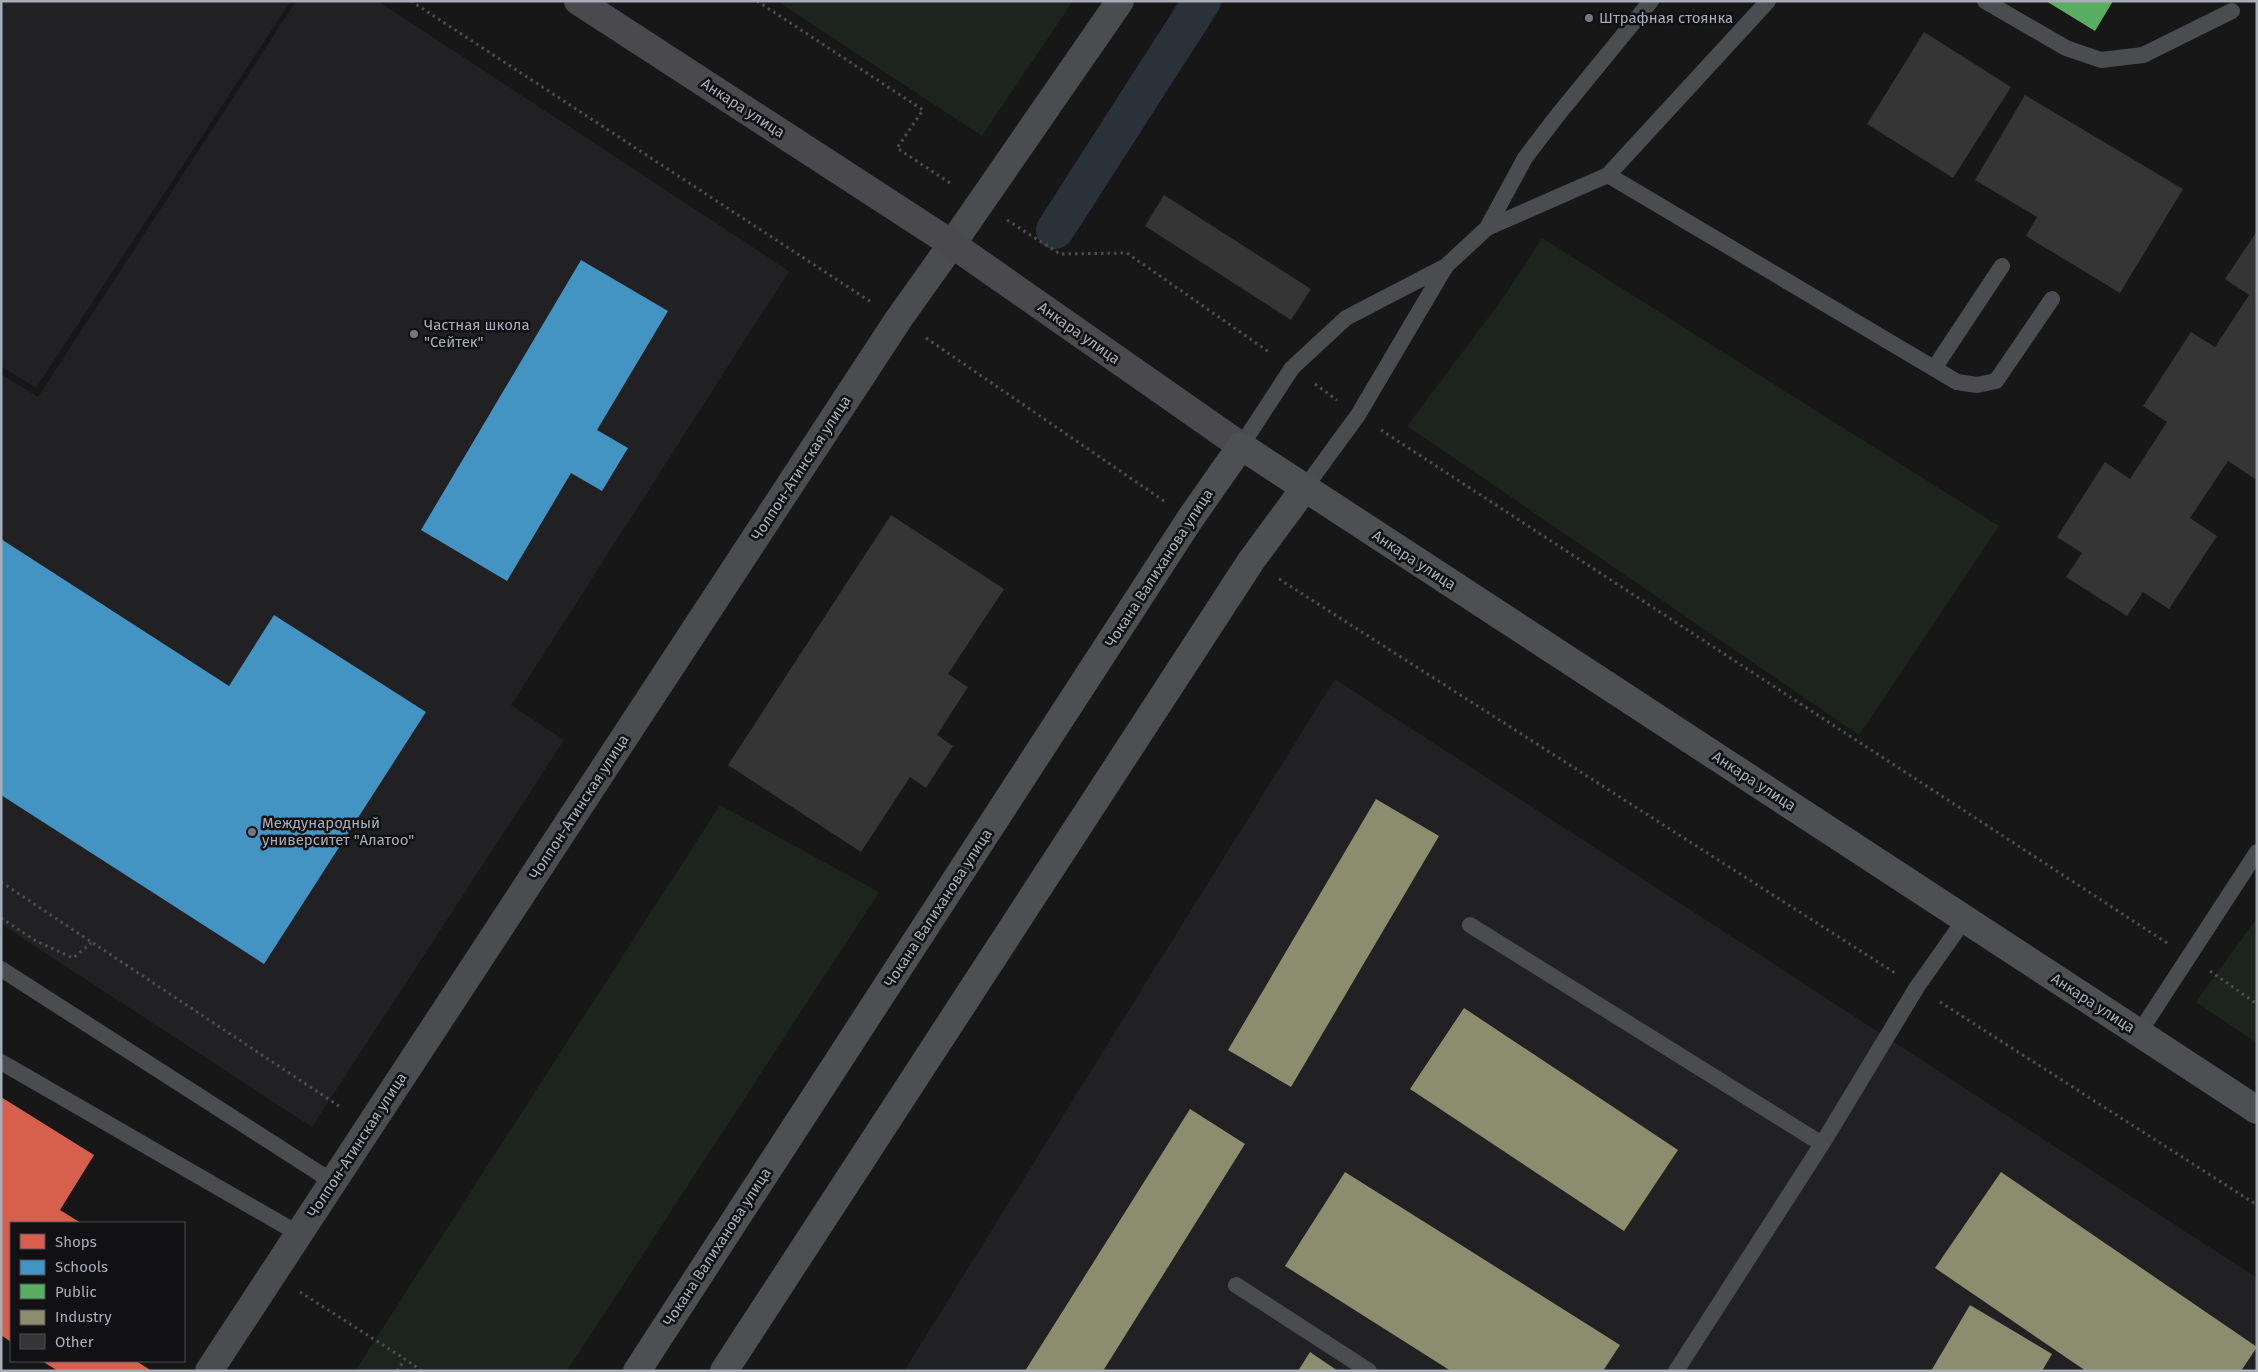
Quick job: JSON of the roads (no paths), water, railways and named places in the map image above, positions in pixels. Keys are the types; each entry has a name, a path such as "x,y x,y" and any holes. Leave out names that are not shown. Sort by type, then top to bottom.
{"main road":[{"name":"Анкара улица","path":"578,1 952,244 1304,489 2257,1110"},
{"name":"Чокана Валиханова улица","path":"637,1371 1190,519 1241,446"},
{"path":"724,1371 1251,561 1304,489"}],"street":[{"name":"Чолпон-Атинская улица","path":"209,1371 898,320 1120,1"}],"lane":[{"path":"1241,446 1292,368 1346,318 1446,266 1487,228 1525,158 1556,116 1651,1"},
{"path":"1487,228 1608,175 1768,1"},
{"path":"1985,1 2066,48 2101,60 2143,55 2232,11"},
{"path":"1608,175 1958,382 1977,385 1996,381 2052,299"},
{"path":"1304,489 1358,415 1446,266"},
{"path":"1935,367 2002,266"},
{"path":"2139,1033 2257,852"},
{"path":"1676,1371 1822,1144 1917,987 1965,920"},
{"path":"1470,925 1822,1144"},
{"path":"1,969 333,1182"},
{"path":"1,1062 299,1234"},
{"path":"1236,1285 1370,1371"}],"waterway":[{"path":"1055,230 1202,1"}],"place":[{"name":"Штрафная стоянка","path":"1589,18"},
{"name":"Частная школа \"Сейтек\"","path":"414,334"},
{"name":"Международный университет \"Алатоо\"","path":"252,832"}]}
